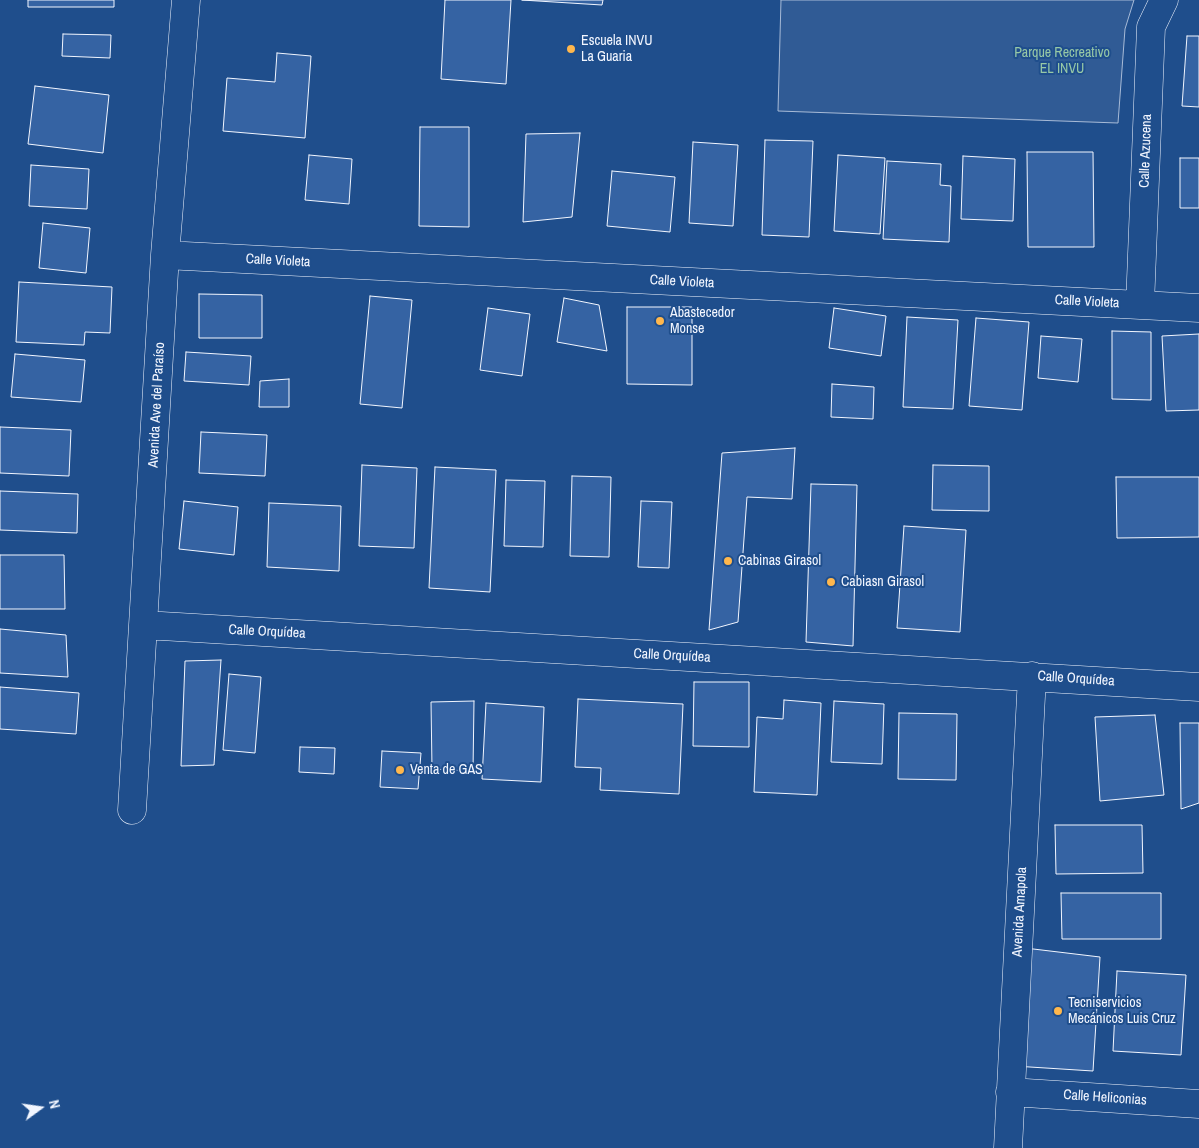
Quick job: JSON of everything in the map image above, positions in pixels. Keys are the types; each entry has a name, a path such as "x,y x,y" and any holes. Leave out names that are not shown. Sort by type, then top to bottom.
{"street":[{"name":"Avenida Ave del Paraíso","path":"132,810 165,256 186,0"},
{"name":"Calle Azucena","path":"1140,305 1151,27 1164,0"},
{"name":"Calle Violeta","path":"165,256 1199,308"},
{"name":"Calle Orquídea","path":"144,625 1199,687"},
{"name":"Avenida Amapola","path":"1008,1148 1032,676"},
{"name":"Calle Heliconias","path":"1010,1092 1199,1104"}],"shaded area":[{"name":"Parque Recreativo EL INVU","path":"781,0 1134,0 1125,29 1118,123 778,111"}],"building":[{"path":"28,0 114,0 114,7 28,7"},
{"path":"445,0 511,0 506,84 441,79"},
{"path":"522,0 603,0 602,5"},
{"path":"63,34 111,35 110,58 62,56"},
{"path":"1187,36 1199,36 1199,107 1182,106"},
{"path":"277,53 311,56 305,138 223,131 227,78 275,82"},
{"path":"35,86 109,95 103,153 28,144"},
{"path":"420,127 469,127 469,227 419,226"},
{"path":"580,133 572,217 523,222 526,134"},
{"path":"765,140 813,141 809,237 762,235"},
{"path":"693,142 738,145 733,226 689,223"},
{"path":"1027,152 1093,152 1094,247 1028,247"},
{"path":"309,155 352,159 349,204 305,200"},
{"path":"838,155 885,158 880,234 834,231"},
{"path":"963,156 1015,159 1013,221 961,219"},
{"path":"1180,158 1199,158 1199,208 1180,208"},
{"path":"887,161 941,164 940,185 951,186 949,242 883,239"},
{"path":"31,165 89,169 87,209 29,206"},
{"path":"612,171 675,177 670,232 607,226"},
{"path":"43,223 90,228 86,273 39,268"},
{"path":"19,282 112,287 110,333 85,332 84,345 16,342"},
{"path":"199,294 262,295 262,338 199,338"},
{"path":"370,296 412,300 402,408 360,404"},
{"path":"564,298 599,305 607,351 557,342"},
{"path":"627,307 692,307 692,385 627,384"},
{"path":"488,308 530,314 522,376 480,370"},
{"path":"834,308 886,316 881,356 829,348"},
{"path":"907,317 958,320 953,409 903,407"},
{"path":"976,318 1029,322 1022,410 969,406"},
{"path":"1112,331 1151,332 1151,400 1112,399"},
{"path":"1199,334 1199,410 1166,411 1162,336"},
{"path":"1041,336 1082,339 1078,382 1038,378"},
{"path":"186,352 251,356 249,385 184,381"},
{"path":"15,354 85,360 81,402 11,397"},
{"path":"289,379 289,407 259,407 260,381"},
{"path":"832,384 874,387 873,419 831,417"},
{"path":"0,427 71,430 69,476 0,473"},
{"path":"201,432 267,435 265,476 199,473"},
{"name":"Cabinas Girasol","path":"795,448 792,499 747,497 738,622 709,630 722,453"},
{"path":"362,465 417,468 414,548 359,546"},
{"path":"933,465 989,466 989,511 932,510"},
{"path":"435,467 496,470 490,592 429,588"},
{"path":"572,476 611,477 609,557 570,556"},
{"path":"1116,477 1199,477 1199,537 1117,538"},
{"path":"506,480 545,481 543,547 504,546"},
{"name":"Cabiasn Girasol","path":"811,484 857,485 853,646 806,642"},
{"path":"0,491 78,494 77,533 0,530"},
{"path":"184,501 238,507 234,555 179,549"},
{"path":"641,501 672,502 669,568 638,567"},
{"path":"269,503 341,506 339,571 267,567"},
{"path":"904,526 966,530 960,632 897,628"},
{"path":"0,555 64,555 65,609 0,609"},
{"path":"0,629 66,635 68,677 0,673"},
{"path":"221,660 214,765 181,766 185,661"},
{"path":"229,674 261,677 255,753 223,750"},
{"path":"694,682 749,682 749,747 693,746"},
{"path":"0,687 79,693 76,734 0,729"},
{"path":"578,699 683,704 679,794 600,790 601,768 575,767"},
{"path":"784,700 821,703 817,795 754,792 757,717 783,719"},
{"path":"474,701 473,771 432,769 431,702"},
{"path":"834,701 884,704 882,764 831,762"},
{"path":"486,703 544,707 541,782 482,779"},
{"path":"899,713 957,714 956,780 898,779"},
{"path":"1155,715 1164,795 1100,801 1095,717"},
{"path":"1180,723 1199,723 1199,803 1181,809"},
{"path":"300,747 335,748 334,774 299,772"},
{"name":"Venta de GAS","path":"382,751 421,753 418,789 380,787"},
{"path":"1055,825 1142,825 1143,873 1056,874"},
{"path":"1061,893 1161,893 1161,939 1062,939"},
{"name":"Tecniservicios Mecánicos Luis Cruz","path":"1025,948 1100,957 1093,1071 1014,1066"},
{"path":"1117,971 1186,975 1181,1055 1113,1051"}],"place":[{"name":"Escuela INVU La Guaria","path":"571,49"},
{"name":"Abastecedor Monse","path":"660,321"},
{"name":"Cabinas Girasol","path":"728,561"},
{"name":"Cabiasn Girasol","path":"831,582"},
{"name":"Venta de GAS","path":"400,770"},
{"name":"Tecniservicios Mecánicos Luis Cruz","path":"1058,1011"}]}
